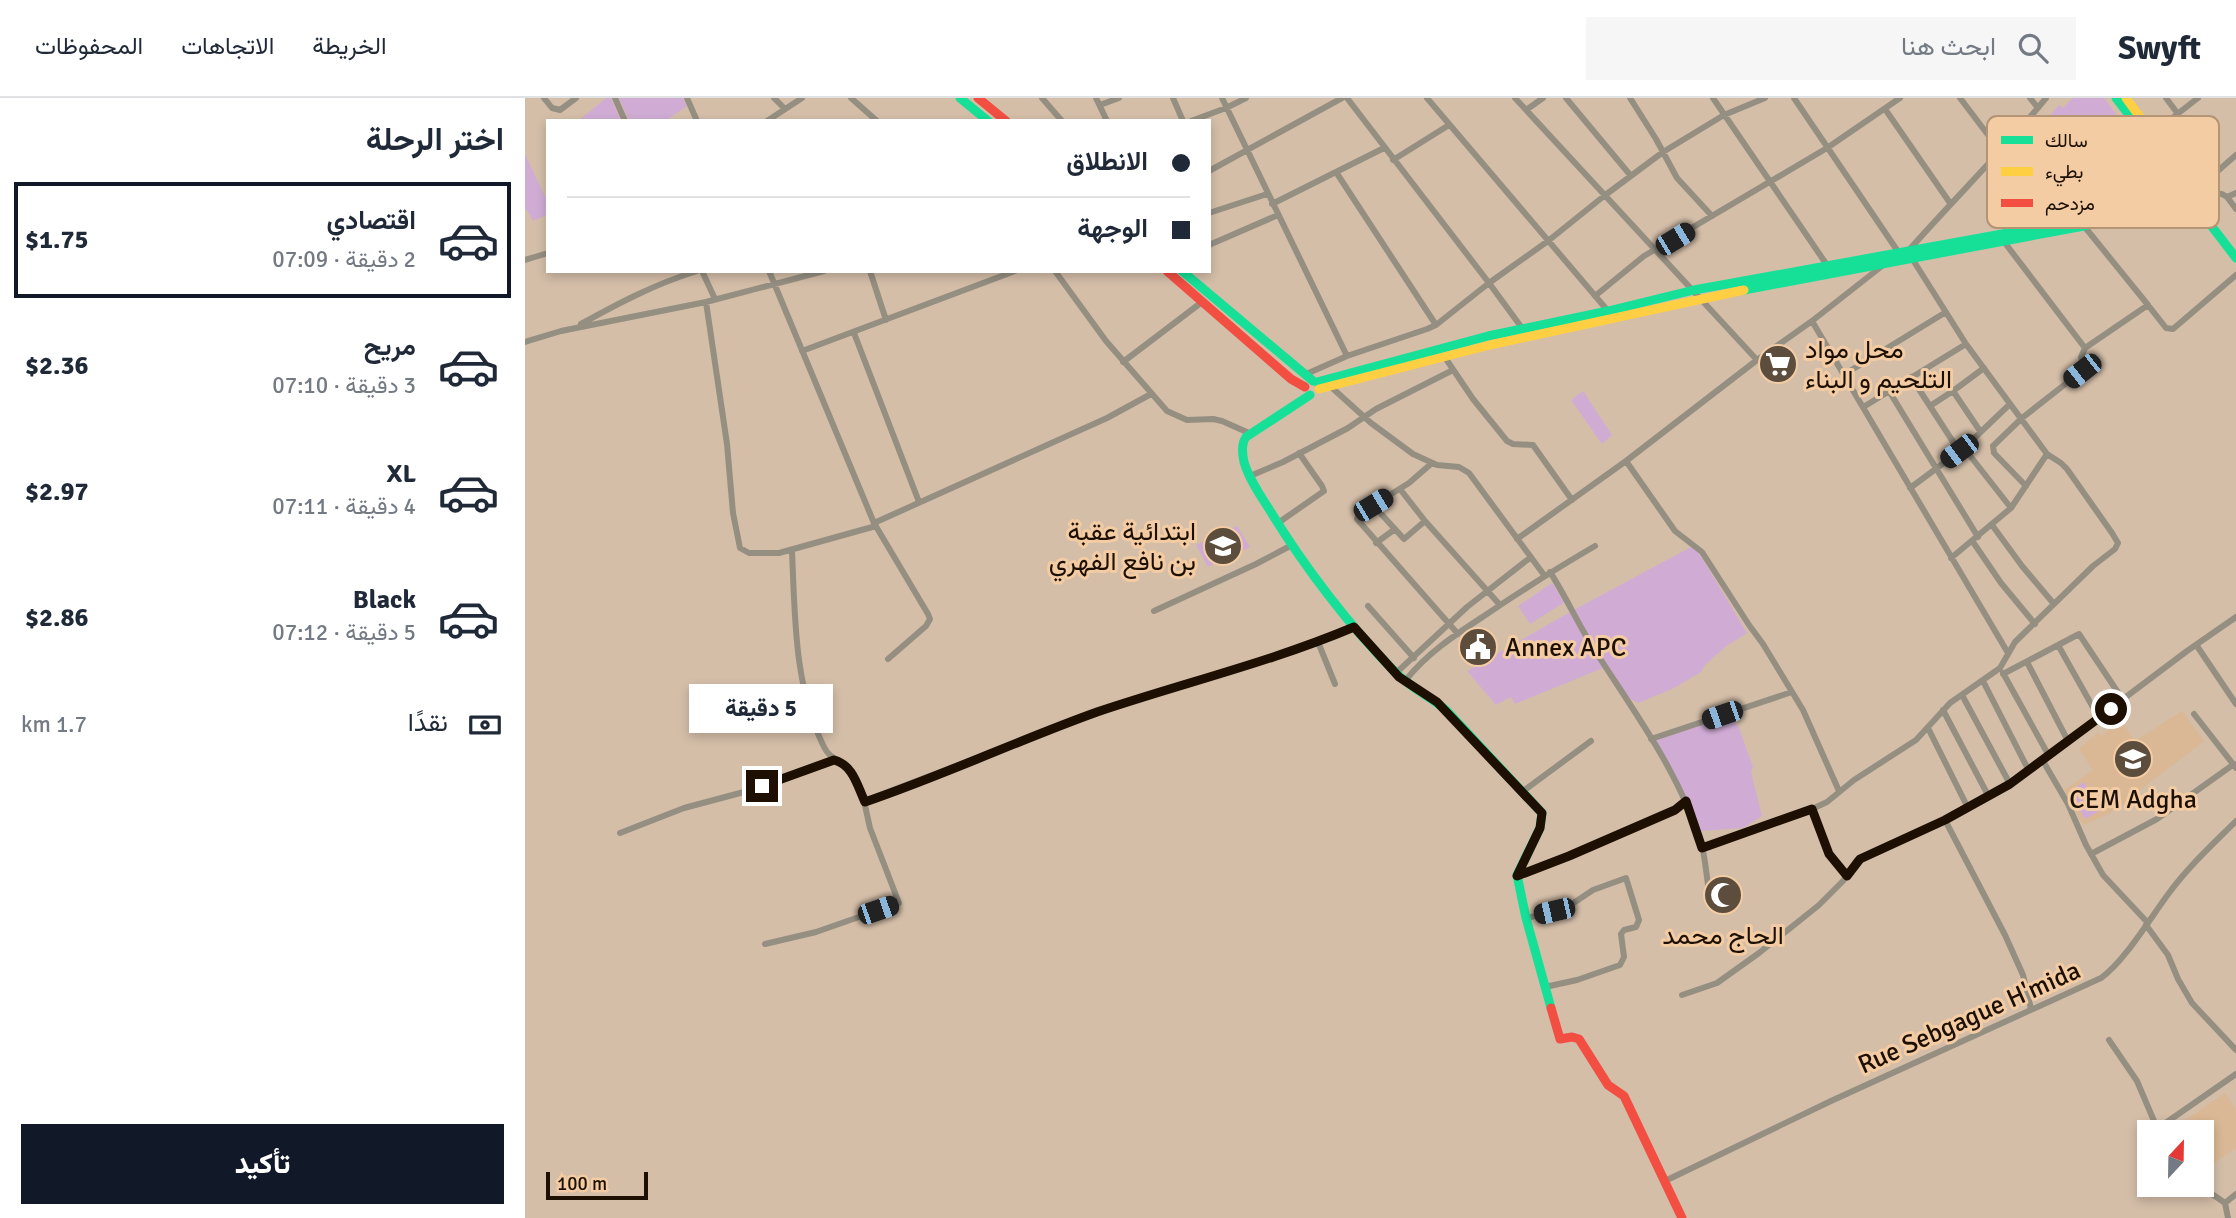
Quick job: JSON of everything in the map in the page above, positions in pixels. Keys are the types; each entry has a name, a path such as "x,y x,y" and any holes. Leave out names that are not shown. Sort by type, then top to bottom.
{"street":[{"path":"544,98 556,110 564,108 576,98"},
{"path":"615,98 624,119"},
{"path":"687,98 696,119"},
{"path":"774,98 785,109"},
{"path":"770,119 802,98"},
{"path":"851,98 875,119"},
{"path":"960,98 986,119"},
{"path":"978,98 1004,119"},
{"path":"1042,98 1060,119"},
{"path":"1106,119 1098,102 1119,98"},
{"path":"1173,98 1182,119"},
{"path":"1222,98 1347,356"},
{"path":"1196,119 1246,98"},
{"path":"1211,171 1344,98 1522,328"},
{"path":"1427,98 1608,311"},
{"path":"1515,98 1757,360"},
{"path":"1526,110 1543,98"},
{"path":"1566,98 1632,176"},
{"path":"1630,98 1677,178 1712,216"},
{"path":"1713,98 1829,269"},
{"path":"1314,382 1347,356 1436,325 1663,152 1724,115 1765,98"},
{"path":"1794,98 1897,252 1913,260 1966,344 2047,454 2067,469 2118,543 2115,549 2093,566 2015,642 2007,653 2001,671 2103,875 2147,924 2168,955 2192,1003 2236,1050"},
{"path":"1595,296 1644,256 1827,148 1900,98"},
{"path":"1960,98 1987,137"},
{"path":"2030,98 2038,108"},
{"path":"2031,116 2046,98"},
{"path":"2116,98 2131,116"},
{"path":"2126,98 2140,116"},
{"path":"2166,98 2178,114"},
{"path":"2175,116 2198,98"},
{"path":"1885,109 1950,203"},
{"path":"1394,160 1449,125"},
{"path":"1272,204 1384,148"},
{"path":"2219,169 2236,155"},
{"path":"1909,250 1987,166"},
{"path":"1336,172 1436,325"},
{"path":"2227,197 2236,192"},
{"path":"1211,212 1267,194"},
{"path":"2219,194 2227,197 2236,209"},
{"path":"1211,243 1277,215"},
{"path":"1314,382 1489,341 1702,298 1897,252 2030,228"},
{"path":"1330,386 1444,356 1522,328 1694,290 1829,269 1913,260 2075,228"},
{"path":"2086,228 2170,330 2236,275"},
{"path":"2218,228 2236,258"},
{"path":"2227,241 2236,248"},
{"path":"2005,243 2085,348"},
{"path":"525,260 546,254"},
{"path":"1517,540 1626,461 1884,264"},
{"path":"573,328 638,293 691,273"},
{"path":"703,273 715,299"},
{"path":"770,273 875,524 930,620 888,659"},
{"path":"525,342 573,328 775,286 817,273"},
{"path":"871,273 886,320"},
{"path":"802,351 1010,273"},
{"path":"1056,273 1123,362 1167,411 1192,420 1213,419 1249,433"},
{"path":"1169,273 1294,382 1308,391"},
{"path":"1184,273 1314,382"},
{"path":"706,302 727,444 738,543 740,548 749,553 779,554 875,524 1074,434 1151,394"},
{"path":"1123,362 1202,302"},
{"path":"2026,486 1992,448 2022,418 2082,371 2084,366 2081,357 2085,348 2148,305"},
{"path":"1845,374 1946,312"},
{"path":"1812,321 1865,407 2007,653"},
{"path":"854,333 919,502"},
{"path":"1865,407 1966,344"},
{"path":"1444,356 1473,399 1507,441 1533,445 1572,500"},
{"path":"1930,406 1984,368"},
{"path":"1250,476 1348,428 1364,416 1453,370"},
{"path":"1911,377 1962,449 2011,508"},
{"path":"1682,1218 1625,1096 1608,1085 1579,1039 1560,1039 1517,876 1543,818 1540,810 1437,702 1396,673 1354,627 1292,545 1250,476 1241,456 1242,443 1249,433 1297,406 1308,391 1308,381 1330,386 1413,454 1432,463 1458,467 1469,472 1517,540 1547,573 1625,698 1638,714 1686,801 1702,848 1710,899"},
{"path":"1889,391 1995,575 2035,624"},
{"path":"1954,391 1980,430"},
{"path":"1910,488 1962,449 2010,404"},
{"path":"1278,523 1324,491 1299,453"},
{"path":"1951,558 2011,508 2047,454"},
{"path":"1626,461 1675,531 1702,552 1792,691 1839,792"},
{"path":"1432,463 1400,489 1359,514 1357,519 1458,634"},
{"path":"1400,489 1500,605"},
{"path":"1373,505 1405,540 1425,521"},
{"path":"1992,525 2054,604"},
{"path":"1376,543 1395,529"},
{"path":"1154,611 1292,545"},
{"path":"1405,681 1429,654 1547,573 1595,546"},
{"path":"765,944 816,932 899,903 870,828 865,802 851,771 846,765 834,760 824,749 811,717 802,686 795,621 792,551"},
{"path":"1396,673 1447,624 1531,557"},
{"path":"1368,606 1414,658"},
{"path":"1682,995 1717,983 1746,963 1819,905 1860,859 1945,820 2010,784 2236,617"},
{"path":"865,802 1088,716 1318,642 1354,627"},
{"path":"1702,848 1827,802 1916,740 1943,710 1983,681 2027,662 2079,634 2123,700"},
{"path":"1318,642 1335,684"},
{"path":"2058,645 2099,718"},
{"path":"2197,646 2236,704"},
{"path":"2027,662 2068,741"},
{"path":"1983,681 2029,771"},
{"path":"1651,740 1792,691"},
{"path":"1962,695 2010,784"},
{"path":"1943,710 1989,797"},
{"path":"2091,854 2157,819 2235,766 2194,713"},
{"path":"1928,728 1968,808"},
{"path":"1522,792 1591,741"},
{"path":"620,833 684,808 744,792 834,760"},
{"path":"1517,876 1675,810 1686,801"},
{"path":"1812,809 1829,854 1847,876"},
{"path":"1945,820 2005,935 2023,975 2031,1009"},
{"name":"Rue Sebgague H'mida","path":"1665,1181 2107,974 2170,891 2236,821"},
{"path":"1526,918 1563,910 1593,890 1626,878 1639,920 1636,927 1624,930 1621,934 1624,957 1620,965 1587,977 1545,986"},
{"path":"2109,1040 2137,1081 2153,1120"},
{"path":"2170,1120 2236,1074"},
{"path":"2225,1203 2236,1194"},
{"path":"2214,1195 2225,1203 2228,1218"}],"shaded area":[{"path":"606,98 611,98 620,119 580,119"},
{"path":"619,98 683,98 687,106 668,119 628,119"},
{"path":"2073,98 2104,98 2118,116 2050,116 2059,105 2063,108"},
{"path":"525,154 546,199 546,215 533,221 525,210"},
{"path":"1583,391 1612,435 1602,444 1571,400"},
{"path":"1237,526 1250,547 1208,567 1196,545"},
{"path":"1691,547 1699,553 1747,633 1725,647 1701,672 1674,688 1638,703 1627,697 1603,668 1515,704 1511,697 1496,705 1467,671 1570,612"},
{"path":"1552,583 1565,602 1530,624 1518,606"},
{"name":"CEM Adgha","path":"2182,711 2204,741 2109,814 2083,825 2064,790 2093,770 2079,749 2098,732 2101,736 2111,728 2109,719 2116,713 2135,741"},
{"path":"1731,716 1739,728 1753,767 1751,772 1762,816 1743,828 1700,831 1692,808 1659,752 1657,741 1661,737"},
{"path":"2084,782 2101,810 2085,819 2069,791"},
{"path":"2225,1093 2236,1110 2236,1148 2214,1163 2214,1120 2186,1120"}],"traffic: fast":[{"path":"960,98 986,119"},
{"path":"2116,98 2130,116"},
{"path":"1317,382 1488,336 1694,290 2031,228"},
{"path":"1744,290 2073,228"},
{"path":"2213,228 2236,258"},
{"path":"1184,273 1313,381"},
{"path":"1310,395 1246,437 1242,449 1246,468 1258,492 1297,552 1362,636 1402,679 1448,712 1542,813 1540,828 1517,875 1551,1008"}],"traffic: slow":[{"path":"2126,98 2139,116"},
{"path":"1319,389 1490,345 1744,290"}],"traffic: jam":[{"path":"978,98 1004,119"},
{"path":"1169,273 1291,379 1305,387"},
{"path":"1551,1008 1560,1039 1579,1039 1608,1085 1624,1096 1682,1218"}],"place":[{"name":"محل مواد التلحيم و البناء","path":"1778,364"},
{"name":"ابتدائية عقبة بن نافع الفهري","path":"1223,546"},
{"name":"Annex APC","path":"1478,647"},
{"name":"CEM Adgha","path":"2133,759"},
{"name":"الحاج محمد","path":"1723,895"}],"route":[{"path":"762,786 834,760 846,765 851,771 865,802 1100,711 1318,642 1354,627 1399,677 1437,702 1542,813 1540,828 1517,876 1675,810 1686,801 1702,848 1812,809 1829,854 1847,876 1857,860 1945,820 2010,784 2111,709"}]}
